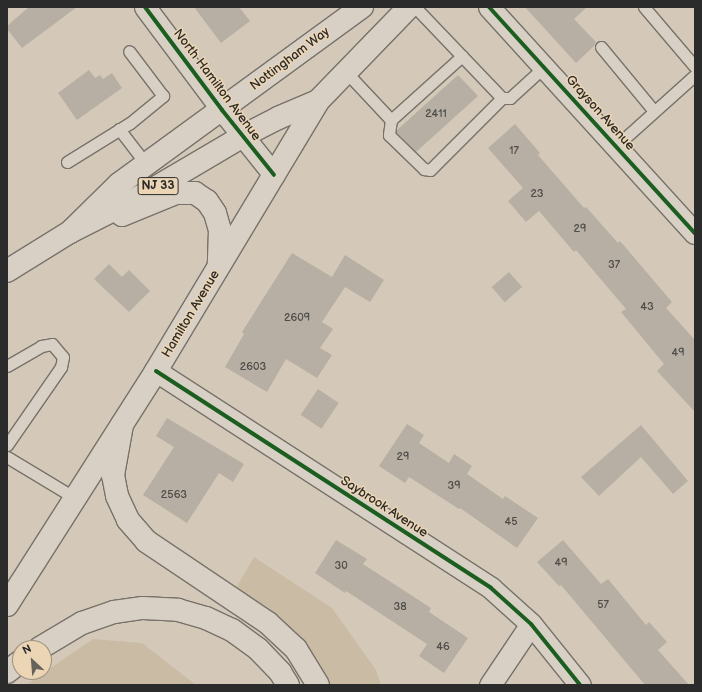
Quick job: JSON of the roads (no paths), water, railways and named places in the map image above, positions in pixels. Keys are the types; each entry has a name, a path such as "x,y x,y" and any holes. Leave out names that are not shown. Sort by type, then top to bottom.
{"main road":[{"name":"Nottingham Way","path":"70,232 119,184 362,7"},
{"path":"318,101 409,7"},
{"name":"Nottingham Way","path":"7,271 70,232 143,195 243,136 278,118 318,101"},
{"name":"Hamilton Avenue","path":"7,605 156,371 318,101"},
{"path":"70,232 131,212 176,193 195,193 207,201 215,213 220,230 219,266"},
{"path":"122,425 113,475 117,496 128,520 146,541 268,623 296,650 318,685"},
{"path":"52,641 82,623 114,612 143,608 178,610 206,618 232,630 258,649 280,672 288,685"}],"street":[{"name":"North Hamilton Avenue","path":"145,7 222,110 274,176"},
{"name":"Grayson Avenue","path":"489,7 695,232"},
{"name":"Saybrook Avenue","path":"156,371 491,588 531,624 580,685"},
{"path":"490,685 531,624"}],"lane":[{"path":"415,7 502,98"},
{"path":"644,7 695,67"},
{"path":"601,47 654,111"},
{"path":"67,162 130,123 162,96 129,51"},
{"path":"462,56 391,120 389,135 424,168 430,170 502,98 510,98 544,67"},
{"path":"346,72 391,120"},
{"path":"616,146 695,75"},
{"path":"119,129 146,164"},
{"path":"7,366 41,346 52,344 63,357 62,367 7,445"},
{"path":"7,457 75,498"}]}
